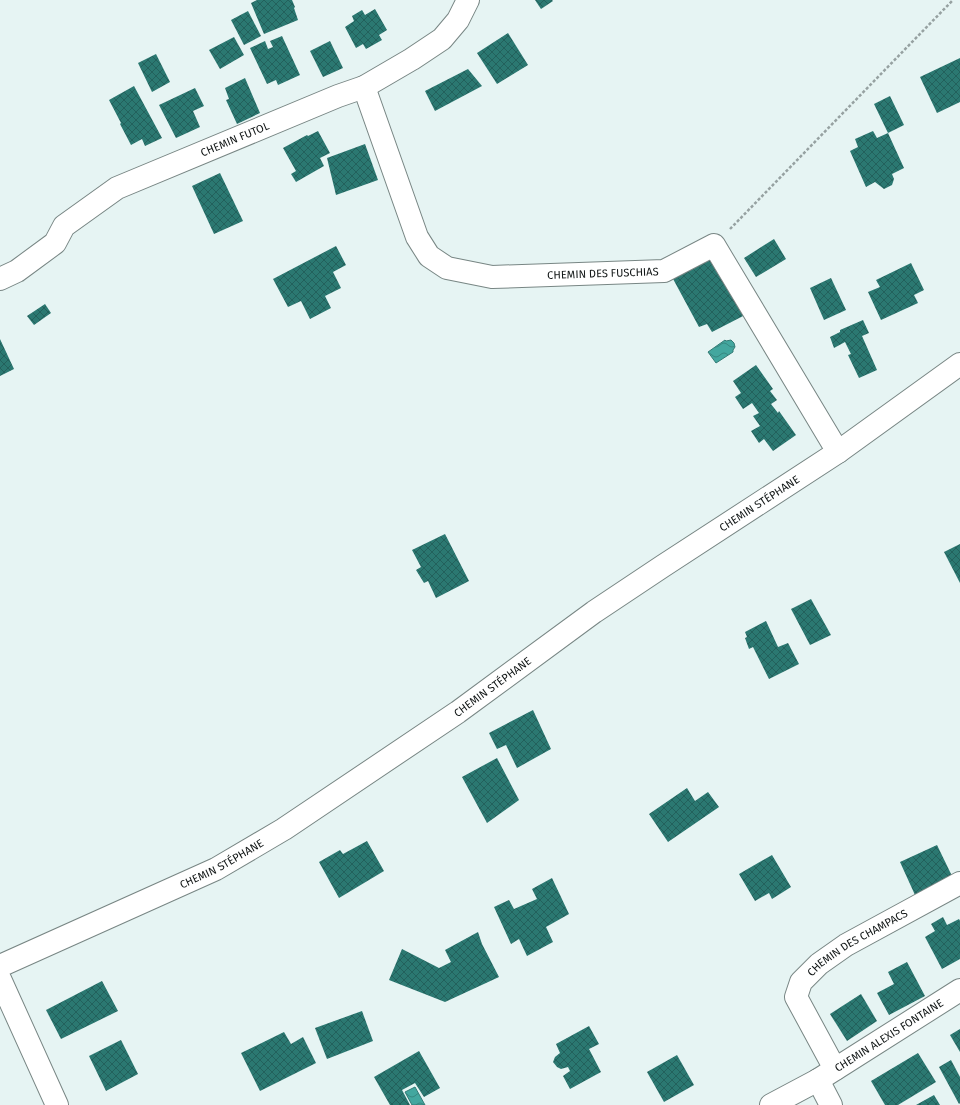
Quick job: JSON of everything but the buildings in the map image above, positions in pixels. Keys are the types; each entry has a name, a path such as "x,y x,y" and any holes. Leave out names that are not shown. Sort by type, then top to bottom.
{"street":[{"name":"CHEMIN FUTOL","path":"0,279 18,272 55,243 64,226 117,188 338,96 364,87 412,59 442,39 458,20 468,0"},
{"name":"CHEMIN DES FUSCHIAS","path":"364,87 417,237 429,256 447,268 492,276 664,271 714,245"},
{"path":"714,245 838,452"},
{"name":"CHEMIN STÉPHANE","path":"0,966 216,869 284,829 458,712 594,612 838,452 960,364"},
{"name":"CHEMIN DES CHAMPACS","path":"827,1074 796,997 801,982 819,964 846,945 960,884"},
{"path":"0,980 57,1105"},
{"name":"CHEMIN ALEXIS FONTAINE","path":"771,1105 827,1074 960,990"},
{"path":"827,1074 831,1105"}],"path":[{"path":"714,245 953,0"}],"water":[{"path":"725,340 731,340 735,347 733,352 716,363 708,352"},
{"path":"415,1087 425,1105 412,1105 405,1092"}]}
